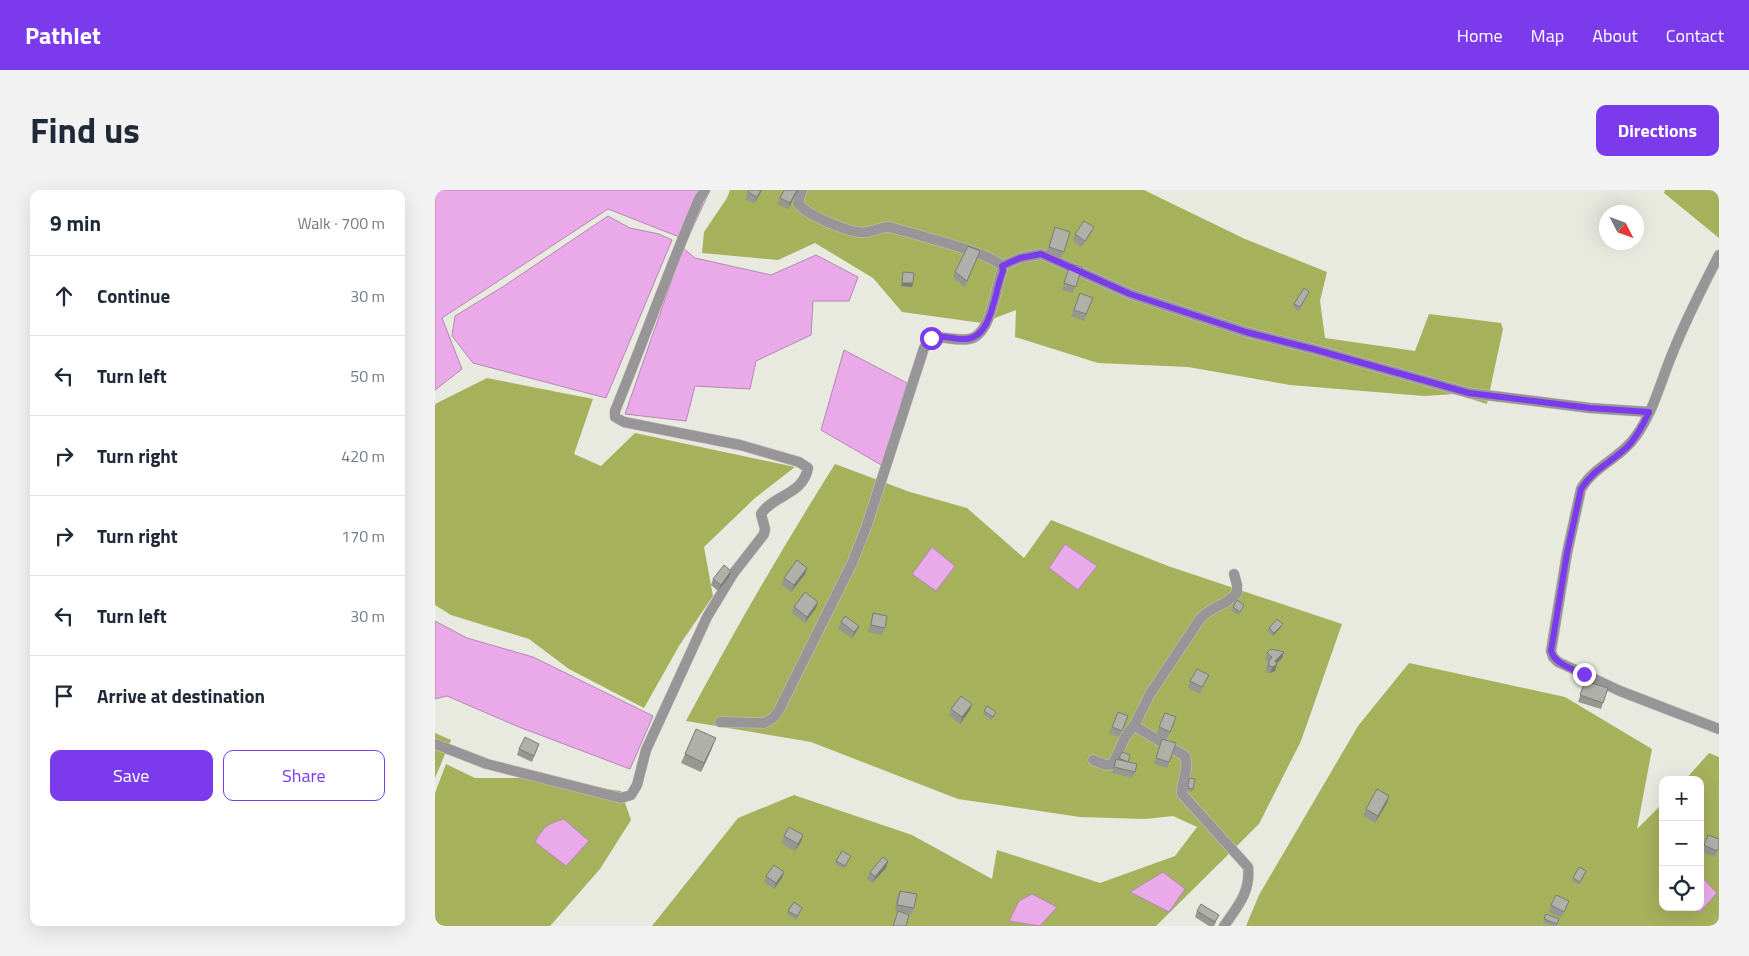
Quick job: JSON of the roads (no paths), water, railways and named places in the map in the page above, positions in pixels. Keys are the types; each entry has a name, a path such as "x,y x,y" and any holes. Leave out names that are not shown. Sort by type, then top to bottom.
{"street":[{"path":"435,744 487,764 621,798 631,794 637,785 646,750 707,617 733,574 763,536 765,529 761,514 769,504 783,498 794,490 802,481 807,471 808,468 799,462 748,448 624,422 615,417 615,411 644,340 675,255 699,198 705,190"},
{"path":"720,722 764,723 773,718 779,710 853,561 866,528 924,348 934,337 960,340 979,335 987,323 1003,271 1002,266 996,261 963,248 890,227 880,227 867,232 845,229 805,211 798,203 802,190"},
{"path":"1002,266 1020,258 1041,254 1130,294 1184,312 1246,332 1469,393 1590,408 1649,412"},
{"path":"1719,255 1673,352 1649,412 1636,437 1628,446 1593,474 1581,489 1567,553 1551,651 1553,657 1558,662 1620,691 1719,729"},
{"path":"1093,760 1106,765 1114,763 1125,737 1135,724 1151,694 1199,618 1206,612 1229,602 1237,593 1234,574"},
{"path":"1135,724 1138,728 1185,756 1188,761 1181,789 1182,794 1248,867 1249,879 1244,896 1227,925"}]}
